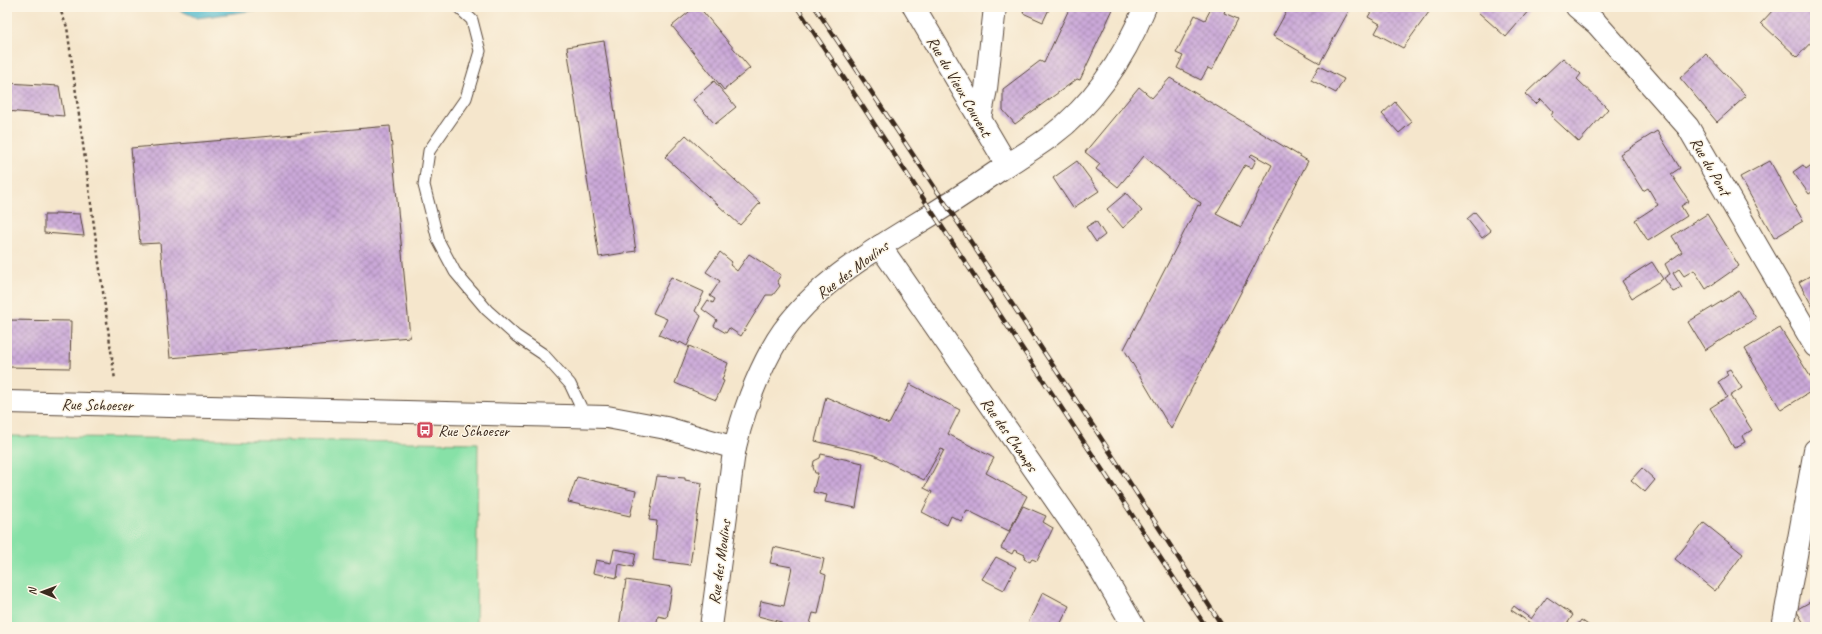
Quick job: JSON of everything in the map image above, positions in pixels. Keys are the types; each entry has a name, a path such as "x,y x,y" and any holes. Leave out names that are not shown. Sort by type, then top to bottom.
{"street":[{"name":"Rue du Vieux Couvent","path":"914,7 1007,165"},
{"path":"980,118 986,89 995,7"},
{"name":"Rue des Moulins","path":"711,627 735,448 746,408 758,376 789,323 810,301 833,281 880,246 916,225 1053,134 1084,107 1104,82 1123,53 1145,7"},
{"name":"Rue du Pont","path":"1577,7 1597,24 1688,127 1815,346"},
{"name":"Rue des Champs","path":"880,246 1084,541 1134,627"},
{"name":"Rue Schoeser","path":"7,402 607,417 666,428 735,448"},
{"path":"1783,627 1815,450"}],"lane":[{"path":"458,7 472,20 480,51 466,98 428,151 424,185 438,240 455,272 487,310 516,336 543,354 570,384 585,416"}],"path":[{"path":"59,7 67,27 118,405"}],"green space":[{"path":"7,436 478,443 476,627 7,627"}],"water":[{"path":"173,7 279,7 197,18"}],"building":[{"path":"695,7 699,7 750,68 724,90 672,26"},
{"path":"1025,7 1050,7 1043,22 1023,13"},
{"path":"1070,7 1114,7 1080,80 1077,79 1015,124 1003,110 1003,89 1040,61 1044,63"},
{"path":"1212,7 1219,7 1225,10 1224,13 1238,19 1212,70 1208,68 1201,80 1177,68 1183,56 1176,53 1195,15 1205,20"},
{"path":"1289,7 1351,7 1320,63 1273,36"},
{"path":"1374,7 1419,7 1429,12 1403,48 1375,33 1380,24 1368,17"},
{"path":"1481,7 1528,7 1530,9 1506,37 1478,12"},
{"path":"1772,7 1811,7 1815,11 1815,38 1797,57 1761,23 1774,9"},
{"path":"604,41 636,251 599,257 567,47"},
{"path":"1706,54 1746,96 1717,122 1680,78"},
{"path":"1563,58 1581,74 1577,79 1608,109 1579,142 1551,116 1553,112 1541,99 1536,104 1525,94"},
{"path":"1319,66 1344,79 1336,93 1311,80"},
{"path":"1170,78 1308,161 1171,429 1124,349 1198,205 1200,206 1201,203 1189,195 1144,156 1118,187 1096,169 1100,164 1085,152 1139,87 1152,98","holes":["1252,154 1272,165 1241,227 1216,214 1245,165 1252,168 1256,160 1250,156"]},
{"path":"714,81 736,107 715,124 693,100"},
{"path":"7,83 59,86 64,116 7,111"},
{"path":"1395,102 1412,122 1399,133 1382,114"},
{"path":"390,126 410,337 170,358 160,243 140,244 131,148"},
{"path":"1657,131 1680,168 1671,174 1689,201 1681,206 1687,216 1648,241 1635,220 1658,205 1648,188 1643,191 1620,154"},
{"path":"686,135 760,203 740,225 665,157"},
{"path":"1077,161 1099,191 1073,208 1053,178"},
{"path":"1770,161 1803,221 1774,238 1740,177"},
{"path":"1814,163 1815,190 1809,194 1793,172 1803,165 1806,169"},
{"path":"1126,193 1142,211 1123,228 1107,209"},
{"path":"1475,212 1491,231 1482,238 1467,219"},
{"path":"55,213 80,214 84,236 44,233 44,215 55,215"},
{"path":"1707,214 1739,266 1706,289 1694,270 1684,276 1679,269 1673,273 1682,288 1673,292 1664,278 1670,274 1665,264 1682,252 1672,236"},
{"path":"1096,221 1105,235 1096,242 1086,227"},
{"path":"720,252 732,262 730,265 737,271 749,254 781,275 777,281 780,286 773,295 766,295 741,336 729,328 726,333 714,326 717,320 702,309 708,300 713,303 715,299 710,296 720,281 706,272"},
{"path":"1652,262 1663,279 1632,298 1622,281"},
{"path":"1815,273 1815,311 1799,282"},
{"path":"671,277 704,292 695,311 701,316 687,346 659,335 667,319 653,313"},
{"path":"1739,291 1756,318 1705,350 1688,322"},
{"path":"7,320 71,321 70,368 7,367"},
{"path":"1780,328 1815,384 1815,389 1781,410 1745,349"},
{"path":"689,346 728,363 722,380 724,381 716,400 675,383"},
{"path":"1730,369 1742,388 1730,396 1752,430 1742,436 1745,442 1734,448 1710,408 1727,397 1718,382 1728,375 1726,371"},
{"path":"910,384 960,410 948,434 994,458 986,473 1027,496 1009,531 967,510 961,521 951,516 947,525 922,512 932,492 924,488 944,450 941,449 924,480 874,455 815,441 826,397 889,424"},
{"path":"821,454 863,463 856,508 825,502 827,495 813,492 818,473 815,473 813,467 814,461 820,458"},
{"path":"1642,468 1655,480 1645,492 1631,480"},
{"path":"657,476 685,478 685,480 702,483 690,565 653,560 657,521 649,520"},
{"path":"577,477 636,491 630,516 568,502"},
{"path":"1023,506 1046,516 1043,522 1053,528 1037,561 1032,559 1030,562 1024,559 1025,555 1014,550 1012,554 1001,548"},
{"path":"1704,523 1743,554 1715,591 1675,559"},
{"path":"774,547 824,559 821,573 826,575 818,614 813,613 809,627 780,627 781,622 758,616 761,601 784,606 792,567 770,563"},
{"path":"614,549 636,553 633,567 619,564 617,578 593,573 596,560 611,563"},
{"path":"996,557 1016,567 1004,590 982,579"},
{"path":"626,580 672,587 667,618 658,616 656,627 619,627"},
{"path":"1043,592 1069,606 1059,627 1026,627"},
{"path":"1547,597 1573,615 1565,627 1536,627 1511,610 1514,606 1531,619"},
{"path":"1815,599 1815,627 1806,627 1796,610"},
{"path":"1581,620 1591,627 1576,627"}],"railway":[{"path":"797,7 1206,627"},
{"path":"815,7 1097,432 1223,627"}],"place":[{"name":"Rue Schoeser","path":"425,430"}]}
